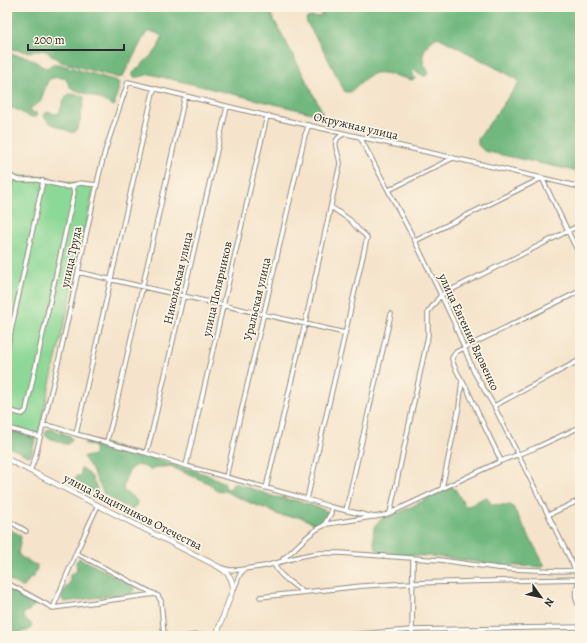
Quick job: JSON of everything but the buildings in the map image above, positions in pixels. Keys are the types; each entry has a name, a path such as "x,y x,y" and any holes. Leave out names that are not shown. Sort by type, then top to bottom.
{"main road":[{"name":"улица Защитников Отечества","path":"7,459 222,568"},
{"path":"216,636 231,594 232,586 230,578 226,571 222,568"}],"street":[{"name":"Окружная улица","path":"128,82 227,107 542,178 580,188"},
{"name":"улица Труда","path":"30,471 34,464 60,355 105,151 128,82"},
{"path":"76,434 154,88"},
{"path":"106,441 117,402 184,96"},
{"name":"Никольская улица","path":"146,452 184,297 227,107"},
{"name":"улица Полярников","path":"186,466 267,116"},
{"name":"Уральская улица","path":"226,477 305,135 309,126"},
{"path":"266,488 305,324 340,164 336,144 338,137 345,133"},
{"name":"улица Евгения Вдовенко","path":"360,137 415,241 453,320 474,372 494,406 548,515 579,569 580,579"},
{"path":"389,190 452,158"},
{"path":"7,173 18,180 43,181 66,186 73,186 80,183 97,184"},
{"path":"7,201 12,177"},
{"path":"415,241 542,178 580,256"},
{"path":"7,350 43,181"},
{"path":"7,410 20,414 24,413 26,410 60,259 74,192 73,186"},
{"path":"307,499 367,238 365,234 350,220 331,208"},
{"path":"390,513 428,336 428,312 441,295 580,225"},
{"path":"78,272 345,333"},
{"path":"501,461 452,358 456,352 580,291"},
{"path":"346,510 391,314"},
{"path":"494,406 580,360"},
{"path":"442,488 459,407 462,380"},
{"path":"43,425 146,452 186,466 331,507 374,517"},
{"path":"281,561 315,530 324,525 385,515 501,461 535,448 580,427"},
{"path":"7,428 40,437"},
{"path":"548,515 580,500"},
{"path":"53,608 98,505"},
{"path":"324,525 331,513 331,507"},
{"path":"7,520 26,531"},
{"path":"76,553 160,597 164,636"},
{"path":"222,568 234,571 274,564 281,561 318,553 348,553 440,560 504,569 562,571 579,569"},
{"path":"412,558 412,636"},
{"path":"274,564 275,568 281,574 303,592"},
{"path":"231,594 241,572 247,569"},
{"path":"260,596 412,583 580,579 575,595 580,608"},
{"path":"7,583 53,608 155,594"},
{"path":"331,636 412,630 580,626"},
{"path":"188,636 207,636"}],"green space":[{"path":"7,7 267,7 323,115 150,74 135,77 133,76 133,73 158,48 162,37 152,32 146,33 123,76 119,78 61,62 46,51 39,50 28,52 7,48"},
{"path":"301,7 572,7 579,13 580,16 580,172 484,151 478,145 478,139 519,82 517,79 438,37 429,43 423,53 423,61 429,73 426,76 414,70 412,74 416,78 412,80 388,74 375,73 365,78 350,92 345,92 324,51 307,23 306,19 308,18 323,15 319,12 303,10"},
{"path":"7,53 27,57 43,67 47,68 53,64 58,64 117,81 119,86 115,99 115,105 114,106 98,98 75,90 70,87 66,79 57,77 49,79 40,102 30,108 32,112 36,113 36,117 28,116 12,108 7,108"},
{"path":"70,94 84,97 79,125 75,132 71,132 50,123 44,117 47,112 56,114 59,113 65,97"},
{"path":"7,171 20,176 41,177 94,187 68,308 38,434 7,425"},
{"path":"7,429 34,438 35,440 31,455 28,456 7,446"},
{"path":"50,429 70,436 72,440 68,444 65,444 47,437 45,434 47,430"},
{"path":"94,441 117,447 126,457 130,452 135,452 211,476 224,483 225,488 231,489 233,483 235,483 275,497 299,501 328,512 323,522 314,524 301,517 279,515 224,491 215,490 210,484 171,466 156,467 151,470 138,465 129,471 123,490 137,501 136,506 132,509 104,494 91,468 83,457 94,454 94,447 84,443"},
{"path":"81,468 91,476 97,488 96,492 84,487 76,481 75,478 77,476 81,476"},
{"path":"451,486 455,489 465,506 471,505 487,497 491,504 510,505 513,507 544,566 497,565 441,557 391,554 381,552 376,549 373,539 374,528 380,520 405,510"},
{"path":"7,528 20,535 21,538 18,553 21,557 37,566 33,577 30,578 24,587 7,579"},
{"path":"79,558 133,585 135,590 132,593 64,602 62,599 63,592 70,582 70,575 77,571 76,562"},
{"path":"7,587 35,602 35,605 29,611 24,613 23,616 32,625 27,631 7,634"}]}
